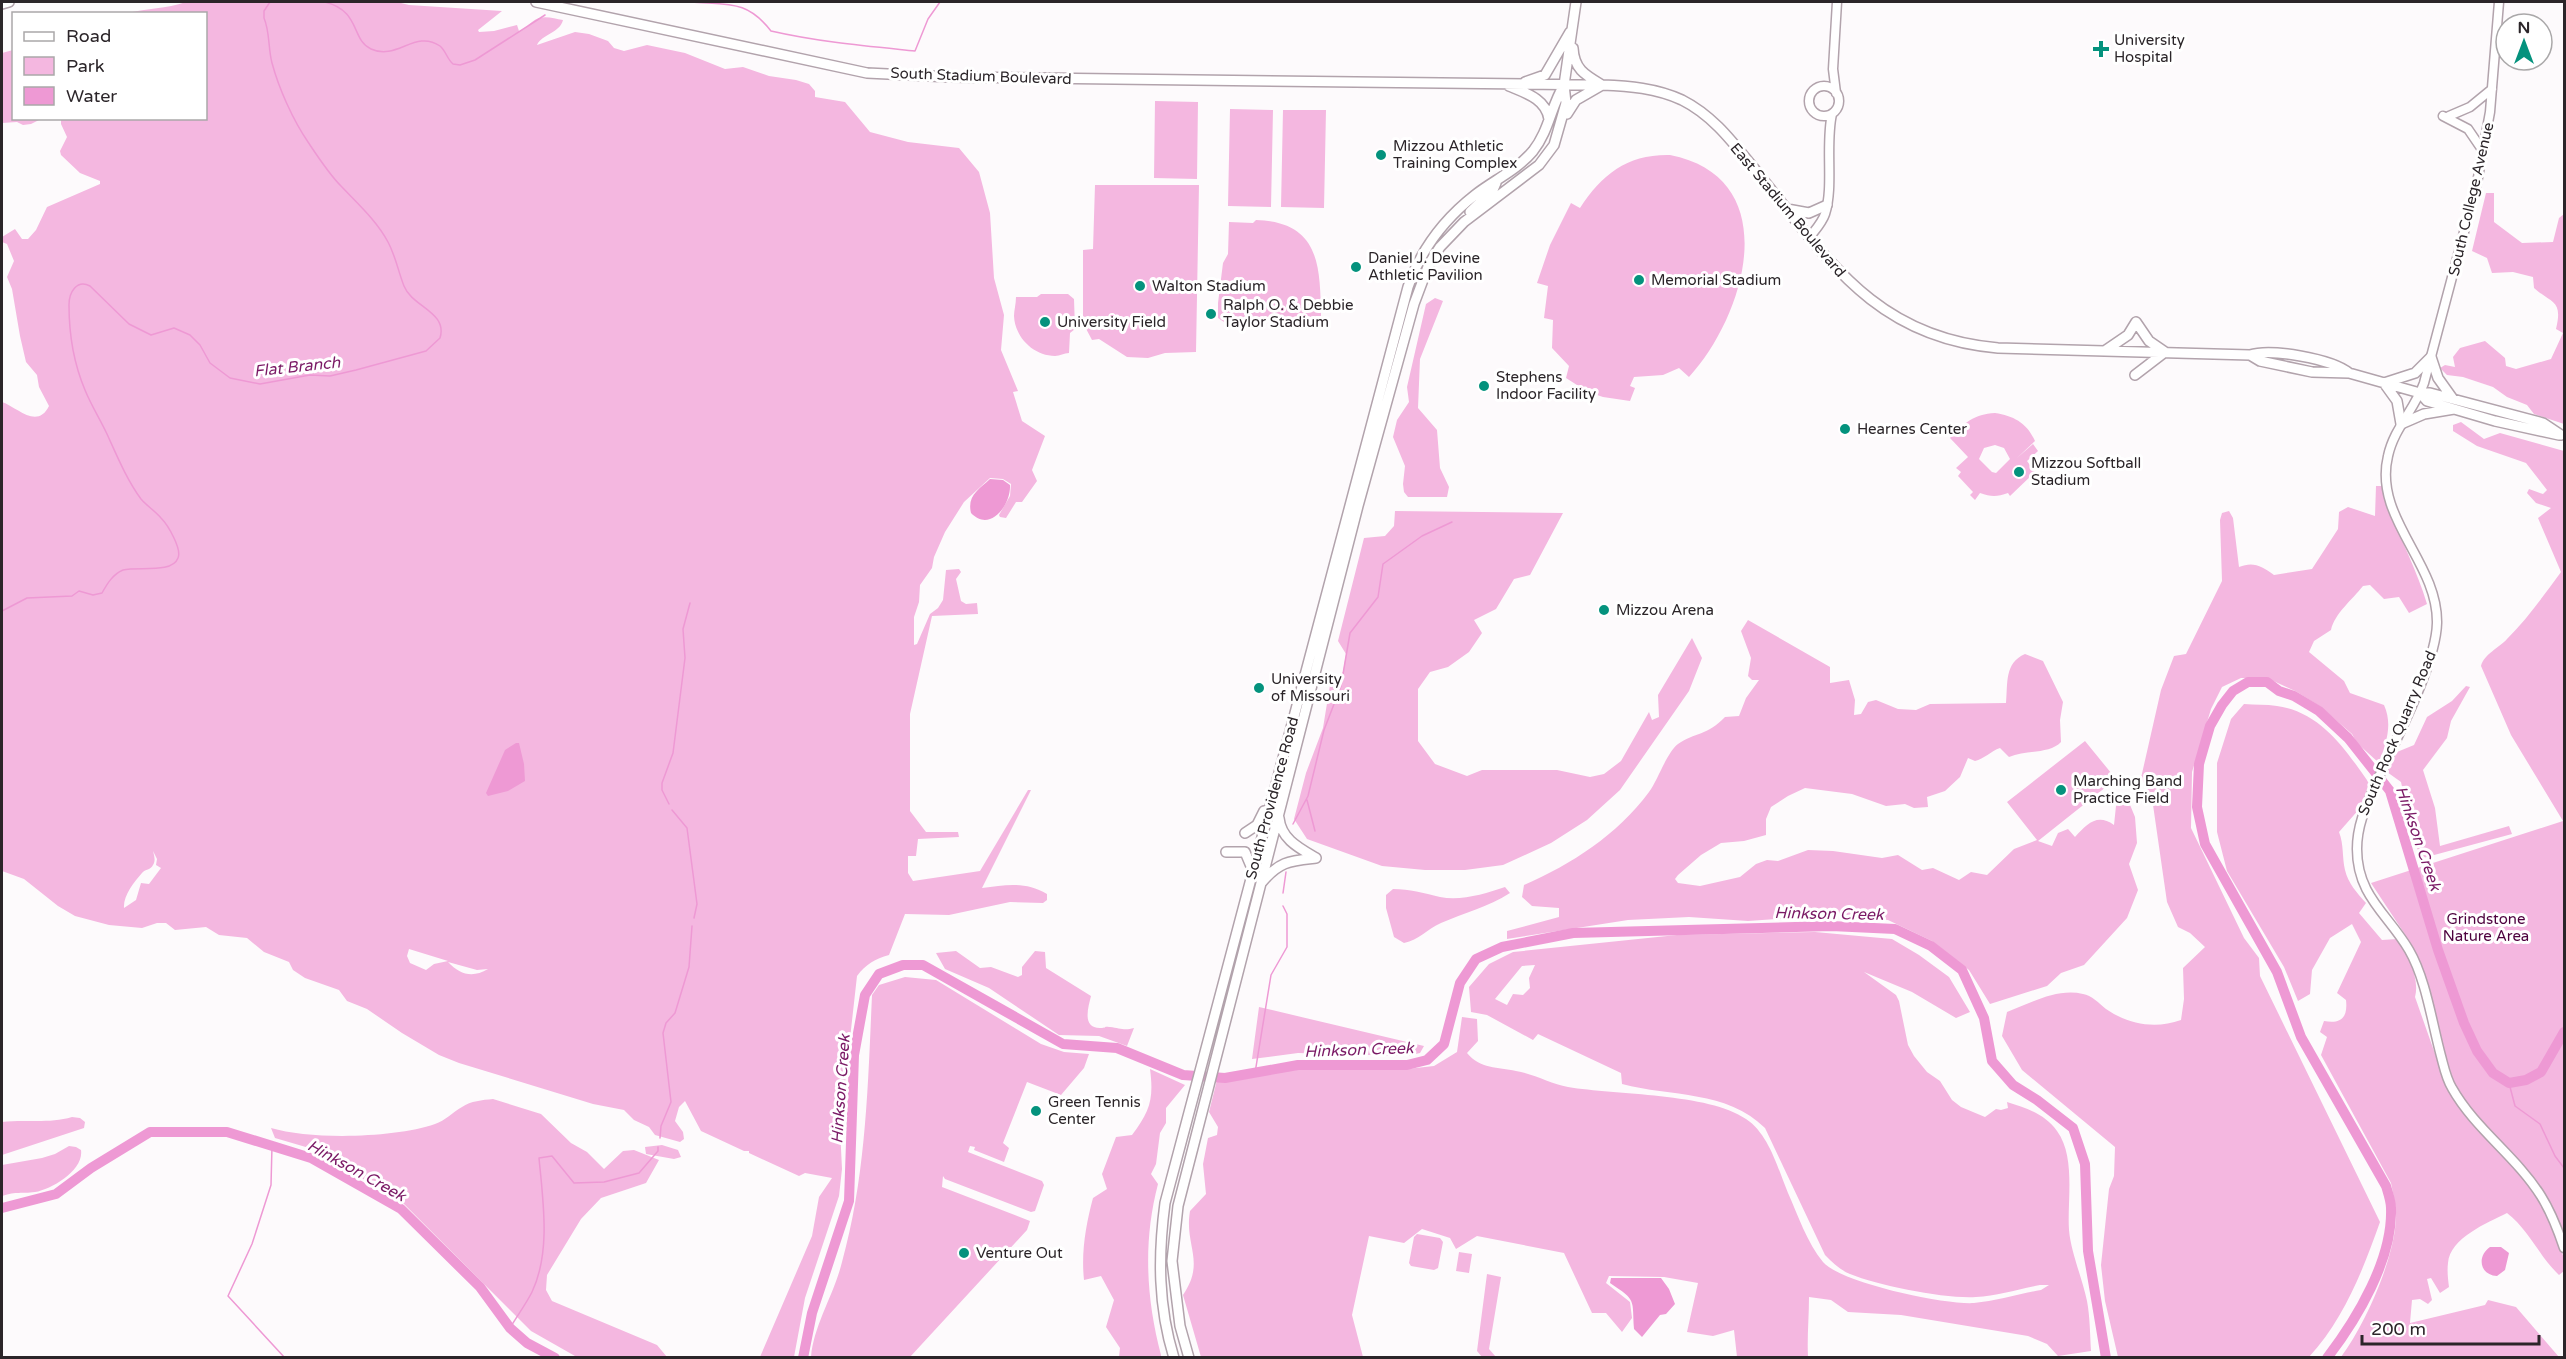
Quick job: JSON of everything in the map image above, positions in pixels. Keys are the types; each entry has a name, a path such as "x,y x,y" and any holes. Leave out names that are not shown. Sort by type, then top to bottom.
{"main road":[{"path":"2,4 9,2"},
{"name":"South Stadium Boulevard","path":"536,2 867,73 950,78 1433,84"},
{"name":"South Providence Road","path":"1189,1358 1180,1326 1172,1261 1178,1206 1358,506 1414,304 1429,264 1440,247 1464,222 1539,165 1554,145 1566,103 1564,85 1576,2"},
{"path":"1504,84 1528,81 1545,75 1572,27"},
{"path":"1561,124 1576,100 1602,85 1581,72 1576,66 1572,27"},
{"name":"East Stadium Boulevard","path":"1433,84 1602,85 1657,91 1682,101 1700,111 1722,130 1836,271 1872,301 1902,320 1935,335 1980,347 2250,355 2260,362 2312,372 2349,373 2420,393 2427,401 2453,404 2540,432 2563,435"},
{"path":"1504,84 1539,100 1548,110 1549,121"},
{"name":"South Providence Road","path":"1174,1358 1167,1334 1160,1283 1161,1236 1165,1203 1348,508 1415,265 1440,227 1474,195 1514,170 1533,150 1549,121 1555,99 1564,85"},
{"path":"1464,222 1474,207 1493,190 1497,180"},
{"path":"1787,209 1809,213 1827,205"},
{"path":"2106,350 2128,335 2136,322 2149,341 2164,352 2135,375"},
{"path":"2431,357 2438,378 2453,404 2401,424 2397,400 2384,383 2415,373 2431,357"},
{"path":"1245,833 1257,825 1272,802"},
{"path":"1260,884 1280,865 1288,861 1316,858 1296,845 1282,832 1279,811"},
{"path":"1226,852 1245,852 1253,871"}],"street":[{"path":"1809,238 1824,216 1827,205 1829,135 1832,114 1839,102 1833,69 1837,2"},
{"name":"South College Avenue","path":"2420,393 2460,252 2483,151 2492,89 2499,2"},
{"path":"1822,87 1833,69"},
{"path":"1829,135 1819,116 1812,110 1809,100 1813,91 1822,87 1827,87 1836,93"},
{"path":"2483,151 2468,129 2446,116 2475,104 2492,89"},
{"path":"1819,116 1832,114"},
{"name":"South Rock Quarry Road","path":"2420,393 2401,424 2388,454 2386,487 2393,511 2429,579 2434,593 2437,623 2429,661 2360,819 2357,851 2361,876 2372,902 2401,938 2414,960 2450,1086 2473,1117 2541,1196 2565,1248"}],"green space":[{"path":"186,2 397,2 409,5 502,11 478,30 479,32 517,25 519,31 543,17 563,20 558,28 539,41 537,45 575,32 608,41 614,48 624,51 647,45 685,53 725,69 743,67 769,76 796,80 809,84 815,91 815,97 845,102 870,132 908,142 959,148 979,172 990,213 994,278 1004,315 1001,350 1018,391 1013,392 1022,421 1045,436 1032,470 1037,481 1022,502 1016,502 1006,518 1000,517 1010,496 1011,484 1003,479 990,478 964,502 945,532 934,557 932,568 920,585 919,602 914,617 914,645 917,644 930,614 943,600 946,570 959,569 961,572 956,579 961,601 966,604 977,603 978,614 932,616 910,714 910,811 926,832 958,832 959,837 918,839 916,856 908,856 908,873 913,881 980,871 1028,790 1031,790 982,888 1007,885 1031,887 1047,894 1047,900 1043,903 1010,902 949,915 905,914 889,955 871,962 857,976 840,1128 842,1169 839,1196 805,1298 794,1357 760,1357 812,1236 819,1197 832,1178 805,1173 799,1176 749,1151 744,1151 701,1131 685,1101 679,1107 675,1121 683,1132 684,1139 680,1142 655,1135 649,1127 634,1120 624,1110 593,1104 439,1055 367,1009 347,1001 339,990 305,978 293,970 289,962 264,952 247,938 219,935 206,927 175,930 166,923 157,923 142,928 109,925 75,916 58,906 24,879 2,871 2,402 33,417 44,413 49,406 39,387 37,375 26,362 12,289 7,277 14,261 7,244 2,242 2,237 15,229 22,239 28,239 36,230 47,207 100,184 100,181 80,173 61,155 60,151 67,137 61,120 207,120 207,12 134,12","holes":["153,851 157,859 156,865 161,868 149,884 141,883 136,900 124,908 127,894 143,872 151,868 154,863","409,949 448,961 434,964 426,970 410,963 407,956","448,962 477,970 488,969 477,974 467,974"]},
{"path":"12,50 12,120 39,120 31,124 2,123 2,53"},
{"path":"1155,101 1198,102 1197,179 1154,178"},
{"path":"1230,109 1273,110 1271,207 1228,206"},
{"path":"1283,110 1326,110 1324,208 1281,207"},
{"name":"Memorial Stadium","path":"1670,155 1706,169 1730,191 1742,219 1744,251 1739,286 1726,319 1709,351 1689,377 1679,368 1663,375 1634,377 1630,386 1635,388 1630,401 1603,397 1588,392 1566,378 1569,366 1552,348 1553,320 1544,318 1548,286 1537,283 1550,245 1571,203 1580,208 1597,185 1629,162 1641,158"},
{"name":"Walton Stadium","path":"1095,185 1199,185 1196,352 1165,353 1148,358 1127,357 1099,339 1092,340 1083,323 1083,250 1093,249"},
{"path":"2486,193 2494,193 2494,222 2522,243 2553,242 2559,218 2564,214 2564,424 2534,414 2527,405 2507,397 2493,387 2463,377 2447,375 2440,368 2445,365 2455,367 2453,357 2460,348 2485,341 2505,358 2506,366 2516,369 2551,359 2563,333 2556,329 2557,308 2551,300 2534,288 2533,277 2513,272 2492,273 2487,258 2472,251"},
{"path":"1256,220 1277,223 1293,229 1304,238 1317,264 1321,316 1227,324 1218,318 1223,263 1228,254 1229,222 1253,223"},
{"name":"University Field","path":"1041,294 1068,294 1074,299 1075,329 1070,333 1069,353 1055,356 1040,353 1027,344 1018,332 1014,316 1016,297 1037,297"},
{"path":"1435,298 1443,301 1420,359 1418,408 1437,430 1440,468 1449,487 1447,497 1408,497 1404,492 1403,484 1405,466 1393,437 1397,420 1409,402 1407,387 1426,304"},
{"path":"1995,413 2019,421 2028,429 2035,441 2017,458 2033,444 2038,451 2027,461 2035,472 2010,496 2008,493 1994,496 1980,493 1975,500 1970,495 1973,492 1958,476 1961,472 1956,468 1968,457 1950,438 1970,420 1981,415","holes":["1995,445 2004,448 2010,459 1996,473 1979,459 1984,448"]},
{"name":"Grindstone Nature Area","path":"2461,422 2484,439 2500,433 2564,451 2564,1248 2545,1209 2564,1258 2564,1271 2559,1275 2522,1227 2507,1213 2471,1232 2455,1246 2448,1263 2449,1287 2440,1293 2431,1278 2427,1279 2432,1300 2428,1304 2420,1299 2412,1300 2410,1323 2485,1305 2488,1300 2516,1307 2559,1357 2341,1357 2375,1296 2388,1261 2396,1223 2391,1183 2321,1055 2327,1037 2320,1032 2324,1021 2335,1022 2342,1018 2346,1011 2346,1000 2337,993 2361,942 2352,924 2330,938 2312,970 2310,994 2298,1001 2284,967 2227,871 2217,832 2217,763 2231,719 2244,704 2265,705 2293,710 2319,724 2331,734 2360,770 2369,783 2361,807 2339,832 2346,875 2366,903 2359,913 2382,940 2397,939 2409,959 2416,982 2415,997 2446,1085 2448,1081 2406,936 2371,883 2563,821 2511,735 2481,666 2488,655 2504,642 2535,607 2561,572 2538,518 2551,508 2536,503 2527,493 2529,489 2543,494 2547,490 2526,463 2477,446 2453,431 2453,425"},
{"path":"2376,486 2382,486 2427,604 2409,613 2399,597 2384,599 2370,585 2363,586 2340,612 2331,630 2314,641 2309,652 2344,681 2350,693 2384,705 2388,727 2379,763 2357,743 2352,734 2321,707 2297,692 2267,678 2241,678 2222,687 2211,709 2192,772 2191,828 2244,938 2259,958 2260,976 2380,1222 2351,1293 2332,1327 2309,1357 2118,1357 2105,1301 2101,1265 2109,1189 2114,1176 2115,1147 2022,1070 2002,1036 2007,1012 2044,997 2073,993 2089,996 2106,1009 2133,1022 2152,1025 2181,1020 2184,999 2183,968 2205,947 2190,933 2178,927 2167,902 2152,798 2141,778 2161,690 2174,656 2186,654 2222,581 2220,520 2222,513 2229,511 2233,518 2239,567 2249,564 2257,565 2274,575 2312,569 2338,529 2339,512 2348,507 2375,516"},
{"path":"1395,511 1563,513 1530,575 1514,579 1496,609 1474,620 1482,633 1469,652 1448,667 1430,672 1418,689 1418,741 1435,764 1467,776 1482,770 1557,770 1590,777 1604,774 1621,761 1649,712 1652,720 1659,717 1658,695 1692,638 1702,658 1689,691 1620,790 1587,820 1551,843 1503,865 1465,870 1425,870 1382,866 1307,839 1294,819 1306,773 1323,728 1330,685 1343,672 1346,654 1338,641 1364,538 1385,536 1394,526"},
{"path":"1748,620 1830,667 1830,683 1849,680 1855,700 1854,715 1861,714 1868,702 1876,700 1898,709 1916,710 1930,704 2006,703 2008,675 2013,663 2025,654 2043,661 2063,702 2060,720 2061,742 2051,748 2009,757 2000,748 1975,761 1968,758 1960,777 1945,791 1927,797 1928,807 1914,808 1905,804 1886,806 1852,794 1805,788 1771,807 1766,819 1766,835 1744,841 1721,843 1701,855 1678,875 1675,879 1678,883 1700,886 1740,877 1756,864 1767,860 1778,861 1808,850 1882,858 1898,855 1922,870 1933,868 1959,880 1971,872 1987,875 2014,849 2037,840 2007,802 2085,741 2116,779 2038,841 2052,846 2058,833 2068,829 2075,837 2088,824 2097,820 2114,825 2116,806 2126,795 2135,817 2137,843 2129,864 2138,890 2127,918 2084,965 2061,973 2047,986 1990,1004 1969,970 1932,941 1888,920 1822,912 1793,918 1748,921 1689,917 1628,920 1507,939 1507,931 1559,917 1559,908 1532,906 1522,897 1524,885 1576,858 1623,822 1649,792 1670,753 1678,744 1707,731 1725,717 1739,716 1746,698 1759,680 1752,680 1748,676 1751,658 1741,631"},
{"path":"2466,686 2470,687 2451,721 2447,738 2423,770 2435,808 2440,846 2509,826 2512,834 2423,858 2415,845 2401,782 2387,772 2397,752 2414,745 2427,717 2452,701"},
{"path":"1505,887 1510,893 1502,898 1441,923 1414,939 1404,943 1394,937 1386,908 1386,895 1393,889 1456,898"},
{"path":"1815,932 1892,939 1949,977 1970,1012 1956,1018 1912,992 1864,972 1896,995 1908,1045 1927,1072 1940,1081 1952,1100 1961,1107 1985,1117 1996,1109 2008,1108 2007,1102 2041,1116 2057,1131 2067,1153 2069,1230 2087,1301 2091,1351 2058,1356 2047,1344 2028,1336 1901,1315 1848,1312 1831,1300 1809,1297 1808,1357 1737,1357 1734,1330 1713,1336 1687,1332 1698,1283 1664,1277 1609,1276 1606,1283 1630,1302 1632,1318 1622,1332 1606,1313 1592,1313 1564,1253 1477,1236 1456,1249 1450,1238 1422,1229 1404,1243 1369,1236 1352,1315 1363,1357 1201,1357 1183,1295 1190,1283 1194,1263 1189,1223 1190,1211 1206,1194 1203,1164 1208,1138 1217,1135 1218,1127 1209,1112 1217,1080 1296,1070 1407,1069 1434,1066 1457,1052 1462,1017 1477,1019 1478,1041 1467,1053 1483,1065 1523,1072 1568,1087 1661,1096 1709,1104 1730,1110 1746,1119 1767,1143 1803,1229 1817,1254 1833,1270 1850,1278 1894,1291 1960,1303 1999,1299 2041,1290 2049,1285 1992,1295 1963,1297 1895,1287 1846,1272 1825,1255 1765,1128 1750,1116 1716,1101 1622,1084 1621,1073 1538,1034 1533,1040 1487,1015 1471,1012 1469,987 1489,964 1513,952 1677,935","holes":["1535,965 1529,978 1530,988 1523,995 1513,994 1507,1005 1495,999 1522,966"]},
{"path":"956,951 980,968 991,967 1018,977 1022,975 1022,967 1035,951 1045,952 1046,968 1091,996 1088,1021 1091,1025 1100,1028 1134,1028 1127,1046 1099,1036 1059,1035 989,988 945,969 936,953"},
{"path":"905,977 936,980 1041,1044 1064,1052 1089,1054 1084,1068 1061,1095 1027,1082 1003,1143 1009,1148 1004,1162 974,1150 975,1147 970,1146 968,1152 1042,1181 1044,1185 1035,1211 1031,1212 945,1179 943,1176 942,1187 1030,1221 1027,1230 910,1357 811,1357 816,1333 842,1262 856,1197 864,1130 872,995 879,985"},
{"path":"1259,1007 1424,1046 1420,1053 1407,1056 1298,1053 1252,1059"},
{"path":"1150,1069 1185,1085 1166,1108 1166,1123 1160,1133 1156,1164 1151,1174 1158,1184 1150,1227 1148,1270 1152,1312 1161,1357 1119,1357 1120,1348 1106,1327 1114,1300 1101,1276 1084,1280 1085,1238 1093,1198 1107,1189 1102,1174 1116,1137 1132,1135 1147,1111 1151,1097"},
{"path":"493,1099 541,1114 571,1143 587,1152 604,1169 623,1151 634,1150 659,1160 646,1183 601,1198 581,1219 547,1275 546,1290 552,1301 657,1345 667,1357 575,1356 531,1331 404,1204 316,1150 275,1138 271,1128 330,1136 376,1135 435,1124 469,1103"},
{"path":"80,1118 85,1122 84,1128 2,1155 2,1122"},
{"path":"662,1145 678,1150 681,1157 674,1159 646,1154 645,1147"},
{"path":"69,1146 81,1150 81,1157 72,1171 58,1183 30,1193 2,1196 2,1165 42,1158"},
{"path":"1417,1234 1440,1238 1443,1242 1438,1268 1434,1270 1411,1266 1409,1263 1414,1237"},
{"path":"1459,1252 1472,1254 1469,1273 1456,1271"},
{"path":"1487,1274 1501,1277 1489,1349 1496,1357 1482,1357 1477,1351"}],"water":[{"path":"990,479 1003,480 1010,485 1003,508 992,518 985,520 971,513 970,507 972,498"},
{"path":"519,743 524,764 525,781 508,791 488,796 486,793 505,750"},
{"path":"2490,1247 2501,1247 2509,1253 2505,1270 2497,1276 2483,1269 2483,1255"},
{"path":"1611,1278 1661,1278 1669,1289 1675,1304 1666,1314 1660,1315 1642,1337 1634,1329 1633,1306 1629,1298 1610,1283"}],"waterway":[{"name":"Flat Branch","path":"2,611 27,598 72,596 79,591 93,595 102,593 119,572 169,566 175,563 179,554 171,531 141,499 131,484 81,380 73,348 69,316 70,296 72,291 81,284 90,286 129,324 151,335 174,328 190,335 200,345 210,363 230,378 260,384 310,375 330,376 356,370 426,351 440,338 439,322 408,293 404,286 384,234 328,171 292,114 278,83 271,57 264,18 264,11 270,2"},
{"name":"Flat Branch","path":"325,2 345,12 360,39 371,49 380,52 389,51 422,41 431,42 440,46 453,64 460,65 475,60 545,15"},
{"path":"691,2 727,4 745,9 754,14 771,31 789,35 915,51 928,19 940,2"},
{"path":"1293,824 1308,796 1324,730 1341,686 1350,633 1378,597 1383,564 1422,536 1452,522"},
{"path":"669,804 662,790 662,783 673,753 685,658 683,629 690,603"},
{"name":"Hinkson Creek","path":"2327,1358 2361,1307 2380,1268 2390,1227 2391,1208 2386,1186 2301,1037 2277,972 2205,844 2197,807 2199,764 2210,726 2233,691 2248,682 2267,682 2279,691 2294,696 2319,711 2348,738 2390,791 2438,950 2464,1023 2477,1051 2493,1073 2509,1083 2526,1080 2541,1072 2564,1032"},
{"path":"1307,800 1315,831"},
{"path":"672,810 687,828 697,904 694,918"},
{"path":"1283,893 1286,872"},
{"path":"1255,1073 1271,975 1287,947 1287,914 1283,906"},
{"path":"660,1138 661,1126 671,1102 663,1033 666,1023 675,1013 689,967 692,926"},
{"name":"Hinkson Creek","path":"803,1358 812,1313 849,1201 854,1055 865,995 879,974 903,965 923,965 1063,1044 1117,1048 1183,1075 1225,1078 1298,1065 1407,1065 1427,1060 1444,1044 1460,983 1476,959 1502,947 1573,933 1831,926 1895,929 1931,946 1962,970 1984,1018 1992,1061 2013,1085 2073,1128 2085,1164 2088,1251 2106,1358"},
{"path":"2509,1083 2515,1106 2540,1124 2555,1156 2564,1168"},
{"name":"Hinkson Creek","path":"2,1208 56,1194 91,1168 150,1132 227,1132 311,1158 401,1209 480,1287 510,1328 527,1343 555,1358"},
{"path":"272,1146 271,1185 252,1244 228,1296 285,1358"},
{"path":"510,1328 532,1292 542,1260 544,1226 539,1158 552,1156 574,1183 604,1182 639,1173 658,1151 658,1147"}],"place":[{"name":"University Hospital","path":"2101,49"},
{"name":"Mizzou Athletic Training Complex","path":"1381,155"},
{"name":"Daniel J. Devine Athletic Pavilion","path":"1356,267"},
{"name":"Memorial Stadium","path":"1639,280"},
{"name":"Walton Stadium","path":"1140,286"},
{"name":"Ralph O. & Debbie Taylor Stadium","path":"1211,314"},
{"name":"University Field","path":"1045,322"},
{"name":"Stephens Indoor Facility","path":"1484,386"},
{"name":"Hearnes Center","path":"1845,429"},
{"name":"Mizzou Softball Stadium","path":"2019,472"},
{"name":"Mizzou Arena","path":"1604,610"},
{"name":"University of Missouri","path":"1259,688"},
{"name":"Marching Band Practice Field","path":"2061,790"},
{"name":"Green Tennis Center","path":"1036,1111"},
{"name":"Venture Out","path":"964,1253"}]}
